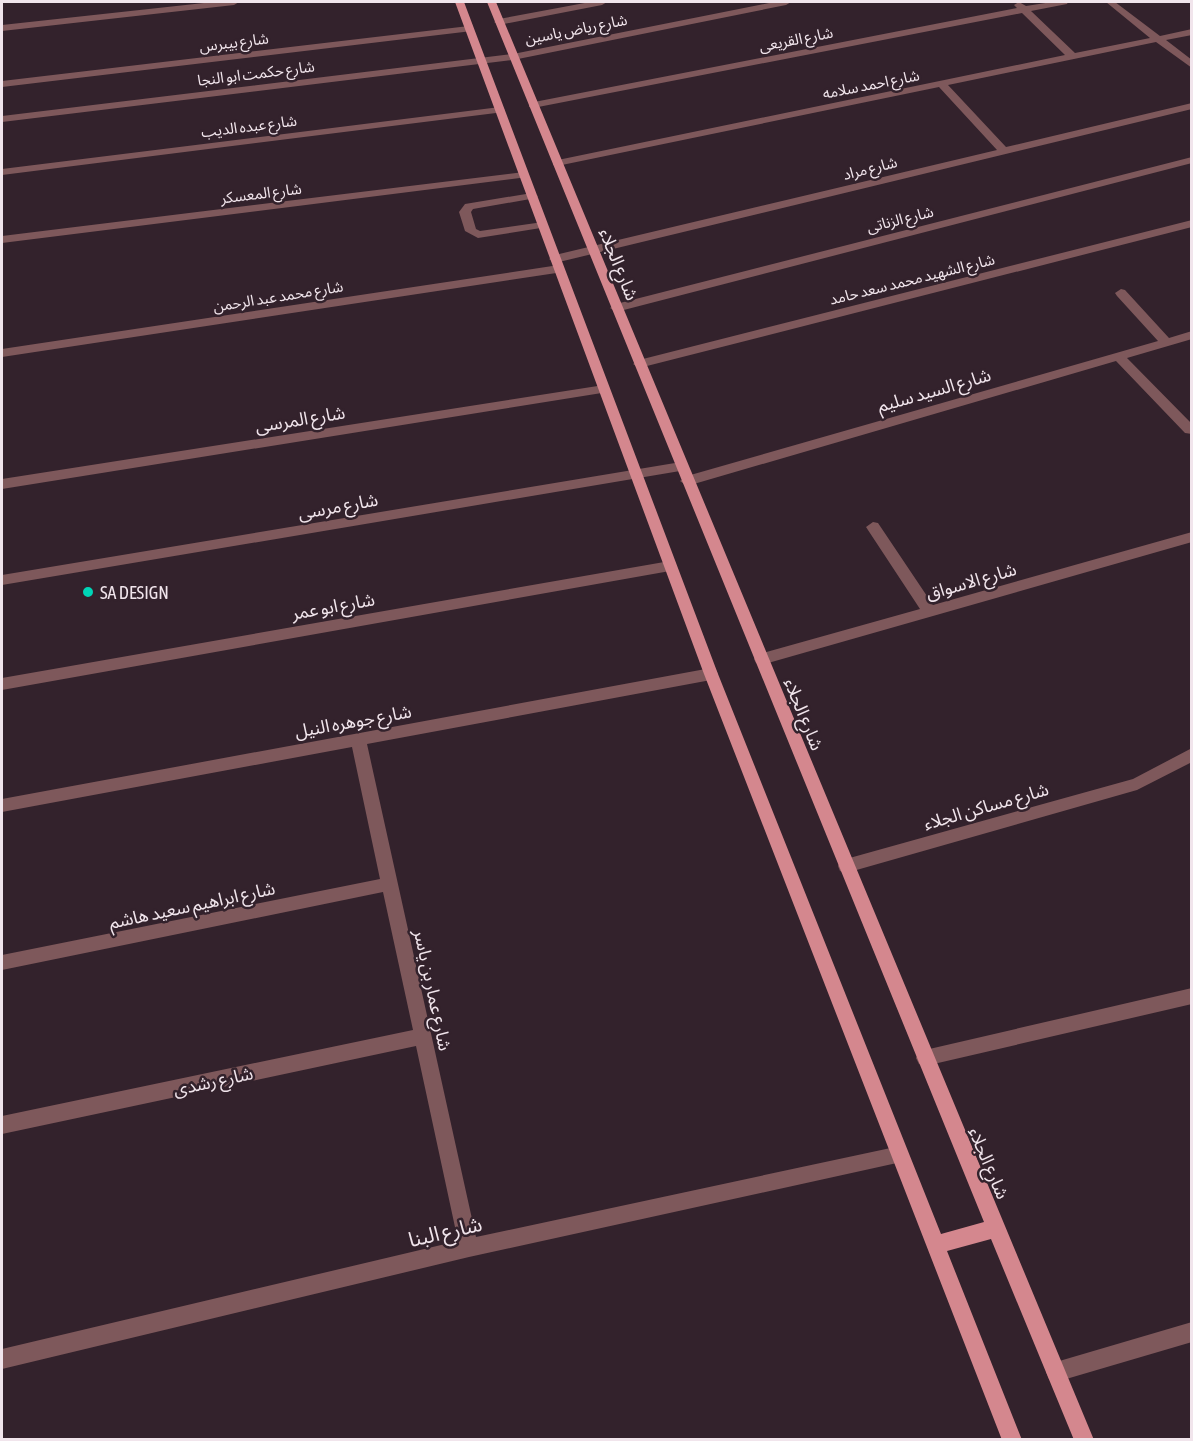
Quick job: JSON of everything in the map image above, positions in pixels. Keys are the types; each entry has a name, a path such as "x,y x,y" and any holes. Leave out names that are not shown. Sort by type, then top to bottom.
{"main road":[{"path":"459,2 711,674 1012,1440"},
{"name":"شارع الجلاء","path":"491,2 1084,1440"},
{"path":"936,1245 996,1228"}],"street":[{"path":"2,28 234,2"},
{"path":"499,22 602,2"},
{"name":"شارع رياض ياسين","path":"513,57 786,2"},
{"path":"1016,2 1073,57"},
{"name":"شارع القريعى","path":"533,105 1064,2"},
{"path":"1110,2 1191,65"},
{"name":"شارع بيبرس","path":"2,84 469,29"},
{"name":"شارع احمد سلامه","path":"557,163 1191,32"},
{"name":"شارع حكمت ابو النجا","path":"2,119 513,57"},
{"path":"942,85 1004,151"},
{"name":"شارع مراد","path":"557,264 592,250 1191,106"},
{"name":"شارع عبده الديب","path":"2,172 500,110"},
{"name":"شارع الزناتى","path":"616,308 1191,160"},
{"name":"شارع المعسكر","path":"2,240 524,175"},
{"path":"532,196 469,206 465,212 471,231 478,235 543,225"},
{"name":"شارع الشهيد محمد سعد حامد","path":"639,364 1191,223"},
{"name":"شارع محمد عبد الرحمن","path":"2,353 557,264"},
{"path":"1121,293 1166,342"},
{"name":"شارع السيد سليم","path":"684,474 1191,335"},
{"path":"1118,356 1190,430"},
{"name":"شارع المرسى","path":"2,484 604,389"},
{"name":"شارع مرسى","path":"2,580 636,474 684,474"},
{"path":"873,527 930,612"},
{"name":"شارع الاسواق","path":"761,659 1191,537"},
{"name":"شارع ابو عمر","path":"2,684 670,566"},
{"name":"شارع جوهره النيل","path":"2,805 711,674"},
{"name":"شارع عمار بن ياسر","path":"358,739 469,1248"},
{"name":"شارع مساكن الجلاء","path":"846,866 1137,784 1191,754"},
{"name":"شارع ابراهيم سعيد هاشم","path":"2,963 390,884"},
{"path":"925,1058 1191,996"},
{"name":"شارع رشدى","path":"2,1125 424,1036"},
{"name":"شارع البنا","path":"2,1359 469,1248 900,1155"},
{"path":"1056,1372 1191,1332"}],"place":[{"name":"SA DESIGN","path":"88,592"}]}
